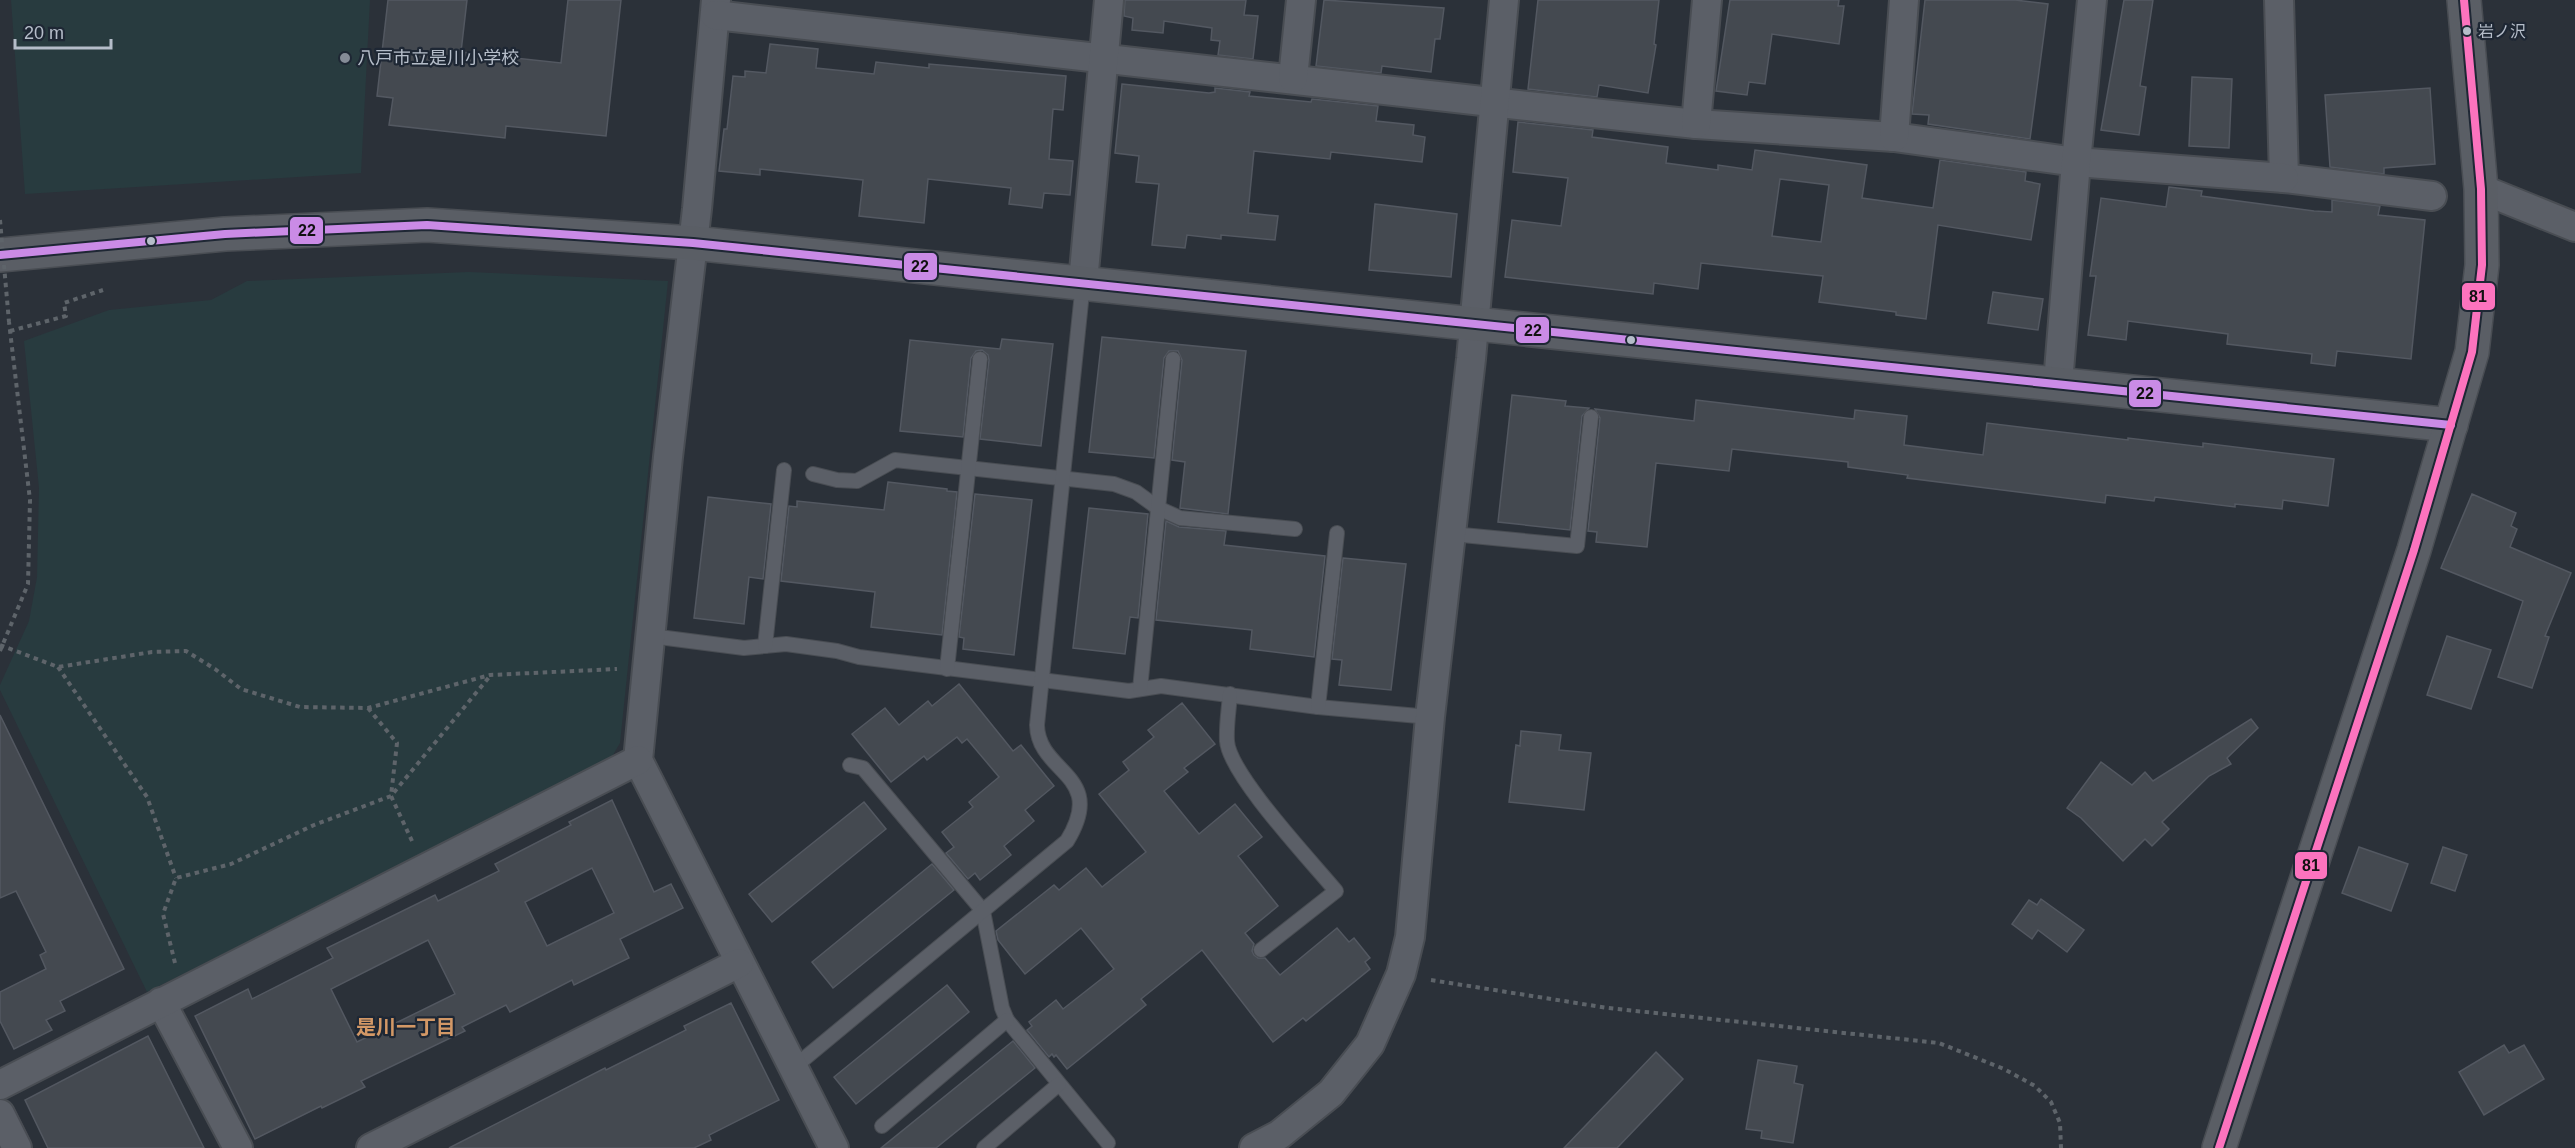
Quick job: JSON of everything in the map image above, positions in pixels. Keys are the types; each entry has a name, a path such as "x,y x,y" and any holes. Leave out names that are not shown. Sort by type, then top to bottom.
{"street":[{"path":"1083,282 1109,0"},
{"path":"1293,78 1301,0"},
{"path":"1254,1148 1279,1135 1331,1094 1370,1044 1401,974 1410,936 1430,717 1474,325 1504,0"},
{"path":"1696,124 1707,0"},
{"path":"1894,137 1904,0"},
{"path":"2058,383 2092,0"},
{"path":"2279,0 2284,178"},
{"path":"2218,1148 2414,550 2472,352 2482,265 2481,189 2464,0"},
{"path":"823,1144 793,1068 638,760 668,457 693,243 715,7 1105,57 1494,103 1696,124 1894,137 2076,162 2284,178 2432,196"},
{"path":"2481,189 2575,227"},
{"path":"0,255 225,234 427,225 693,243 2451,425"},
{"path":"0,1085 638,760"},
{"path":"371,1148 739,963"},
{"path":"172,997 238,1148"},
{"path":"0,1114 17,1148"}],"lane":[{"path":"793,1068 1067,841 1081,813 1074,785 1042,745 1037,734 1040,680 1083,282"},
{"path":"947,669 980,359"},
{"path":"1140,689 1173,359"},
{"path":"1452,534 1576,546 1591,417"},
{"path":"813,474 837,480 857,481 895,460 968,466 1114,484 1136,492 1158,508 1180,518 1295,529"},
{"path":"765,646 784,470"},
{"path":"1318,706 1337,533"},
{"path":"651,636 744,648 786,644 827,649 859,657 1129,691 1161,686 1318,706 1430,717"},
{"path":"1230,694 1227,741 1230,756 1264,806 1336,891 1262,950"},
{"path":"850,765 863,768 983,911 1002,1008 1007,1020 1108,1143"},
{"path":"882,1126 1007,1020"},
{"path":"984,1148 1059,1084"}],"path":[{"path":"0,220 9,322 30,500 28,584 1,647 58,667 152,652 186,651 215,669 241,690 300,707 368,708 490,675 648,668"},
{"path":"10,331 66,316 64,303 103,290"},
{"path":"58,667 147,797 176,878 164,915 172,997"},
{"path":"176,878 231,864 314,825 391,796 490,675"},
{"path":"368,708 397,743 391,796 425,869"},
{"path":"1401,974 1608,1008 1938,1043 2004,1069 2035,1086 2051,1102 2060,1123 2061,1148"}],"green space":[{"path":"11,0 370,0 361,173 25,194"},
{"path":"469,272 668,281 620,743 610,760 147,992 0,690 0,685 29,621 37,577 39,488 24,341 109,310 211,300 247,281"}],"building":[{"path":"388,0 467,0 461,52 561,63 568,0 621,0 606,136 506,126 505,138 389,125 393,98 377,96"},
{"path":"1125,0 1246,0 1244,15 1258,16 1253,59 1218,55 1220,41 1211,40 1212,28 1164,21 1163,33 1132,30 1133,18 1124,16"},
{"path":"1324,0 1444,8 1440,39 1435,39 1431,72 1382,66 1381,73 1316,66"},
{"path":"1538,0 1659,0 1654,44 1656,45 1648,93 1599,85 1597,97 1528,89"},
{"path":"1730,0 1839,0 1838,6 1844,6 1839,44 1772,34 1765,84 1749,82 1747,95 1716,91"},
{"path":"1925,0 2015,0 2048,4 2030,139 1928,124 1929,115 1912,114"},
{"path":"2124,0 2153,0 2140,86 2146,87 2139,135 2101,130"},
{"path":"770,44 818,49 816,68 874,74 876,62 929,68 929,64 1066,76 1063,110 1053,109 1049,159 1073,161 1070,195 1044,193 1042,208 1009,204 1011,188 928,179 924,223 859,216 863,180 760,169 760,175 719,171 733,76 745,77 745,71 766,73"},
{"path":"2192,77 2232,79 2229,148 2189,146"},
{"path":"1122,84 1209,93 1215,92 1215,88 1250,92 1249,96 1311,102 1312,99 1378,106 1376,121 1414,125 1413,135 1425,137 1422,162 1331,152 1330,159 1254,151 1248,213 1278,216 1275,240 1221,235 1221,239 1187,235 1185,248 1152,245 1159,184 1136,182 1139,156 1115,153"},
{"path":"2430,88 2435,164 2384,168 2384,174 2330,167 2325,95"},
{"path":"1518,122 1593,130 1592,137 1668,147 1666,163 1718,170 1718,165 1752,170 1755,150 1867,165 1862,198 1933,208 1940,160 2026,172 2025,181 2040,184 2031,240 1938,225 1926,319 1896,315 1896,312 1819,302 1823,276 1701,263 1698,289 1654,283 1653,294 1505,277 1512,220 1561,226 1568,178 1513,172","holes":["1780,179 1829,185 1821,242 1772,236"]},
{"path":"2169,187 2202,191 2201,196 2314,211 2332,212 2332,200 2380,206 2378,215 2425,220 2411,359 2337,351 2335,366 2311,363 2312,354 2227,344 2228,334 2128,321 2126,340 2088,335 2096,276 2090,276 2101,198 2166,207"},
{"path":"1375,204 1457,214 1451,277 1369,270"},
{"path":"1993,292 2043,299 2038,330 1988,323"},
{"path":"1102,337 1246,351 1228,514 1180,508 1185,462 1172,460 1182,360 1178,351 1169,351 1164,358 1154,458 1089,452"},
{"path":"1002,339 1053,344 1041,446 980,439 989,360 988,355 982,350 976,351 971,358 963,437 900,431 910,340 1000,349"},
{"path":"1512,395 1566,401 1565,406 1589,408 1582,416 1570,530 1498,522"},
{"path":"1696,400 1854,419 1855,410 1907,416 1904,445 1983,455 1987,423 2203,447 2203,443 2334,459 2328,506 2283,500 2282,509 2235,504 2235,507 2155,497 2154,501 2106,495 2105,503 1907,478 1908,475 1848,467 1848,462 1732,449 1729,471 1656,463 1647,547 1596,542 1597,532 1588,531 1600,418 1595,409 1694,421"},
{"path":"888,482 957,492 942,635 871,627 875,592 781,581 789,506 797,507 797,501 884,510"},
{"path":"975,494 1032,500 1014,655 963,649 964,638 959,637"},
{"path":"2472,494 2516,513 2511,526 2517,529 2510,547 2571,573 2545,636 2549,637 2532,688 2498,677 2523,601 2441,568"},
{"path":"708,497 771,504 763,579 749,577 744,624 694,618"},
{"path":"1089,508 1148,514 1138,618 1130,617 1125,654 1073,648"},
{"path":"1166,521 1179,527 1226,531 1224,545 1325,556 1314,657 1250,649 1252,630 1156,620"},
{"path":"1343,558 1406,564 1391,690 1339,685 1342,660 1332,659"},
{"path":"2447,636 2491,650 2471,709 2427,695"},
{"path":"959,684 1013,751 1021,745 1054,786 1025,810 1034,821 1004,846 1011,855 980,880 975,873 968,879 946,853 954,847 942,832 973,807 969,802 999,777 967,739 962,743 957,737 927,760 924,756 891,782 852,734 885,708 899,725 928,701 932,706"},
{"path":"1182,703 1215,744 1184,768 1188,772 1164,791 1199,834 1235,804 1262,837 1238,856 1278,906 1245,933 1254,944 1252,951 1254,955 1258,958 1265,958 1280,975 1337,928 1349,942 1354,938 1370,958 1365,962 1370,969 1306,1021 1303,1018 1273,1042 1202,950 1141,999 1146,1005 1067,1069 1056,1055 1054,1057 1052,1054 1049,1057 1027,1030 1032,1026 1029,1022 1056,1000 1063,1009 1114,969 1081,928 1025,974 998,940 996,931 1054,885 1059,890 1086,868 1102,887 1146,852 1099,794 1129,770 1123,762 1154,737 1148,730"},
{"path":"0,715 124,969 60,1001 65,1011 46,1020 52,1030 14,1049 0,1021 0,992 46,969 40,955 46,952 16,891 0,898"},
{"path":"2251,719 2258,728 2227,758 2231,764 2209,776 2162,822 2169,829 2152,846 2145,839 2123,861 2081,818 2067,808 2101,762 2132,785 2145,772 2153,781"},
{"path":"1521,731 1561,735 1559,750 1591,753 1584,810 1509,802 1516,745 1520,746"},
{"path":"612,800 654,892 671,884 683,908 620,939 629,958 574,985 572,980 510,1012 506,1005 462,1027 465,1031 361,1081 365,1087 255,1139 195,1016 248,989 252,999 333,958 327,948 435,895 438,901 499,871 495,864 571,825 569,822","holes":["592,868 614,913 547,946 525,902","428,940 455,994 357,1042 331,989"]},
{"path":"864,802 886,829 772,922 749,894"},
{"path":"2359,847 2408,864 2391,911 2342,893"},
{"path":"2443,847 2467,855 2455,891 2431,883"},
{"path":"932,864 954,890 833,988 812,962"},
{"path":"2041,899 2084,930 2067,952 2038,930 2032,939 2012,924 2029,900 2037,905"},
{"path":"947,985 969,1012 856,1104 834,1077"},
{"path":"731,1003 779,1100 709,1135 711,1140 694,1148 449,1148 605,1068 606,1070 686,1030 684,1026"},
{"path":"148,1036 204,1148 48,1148 25,1100"},
{"path":"1013,1041 1035,1068 936,1148 881,1148"},
{"path":"2504,1045 2509,1053 2524,1045 2544,1079 2484,1115 2459,1072"},
{"path":"1656,1052 1683,1079 1617,1148 1564,1148"},
{"path":"1758,1060 1797,1066 1794,1083 1803,1085 1793,1143 1761,1138 1762,1131 1746,1129"}],"transit line":[{"name":"81","path":"2219,1148 2414,550 2472,352 2482,265 2481,189 2464,0"},
{"name":"22","path":"0,255 225,234 427,225 693,243 2451,425"}],"place":[{"name":"岩ノ沢","path":"2467,31"},
{"name":"八戸市立是川小学校","path":"345,58"}],"district":[{"name":"是川一丁目","path":"406,1027"}]}
